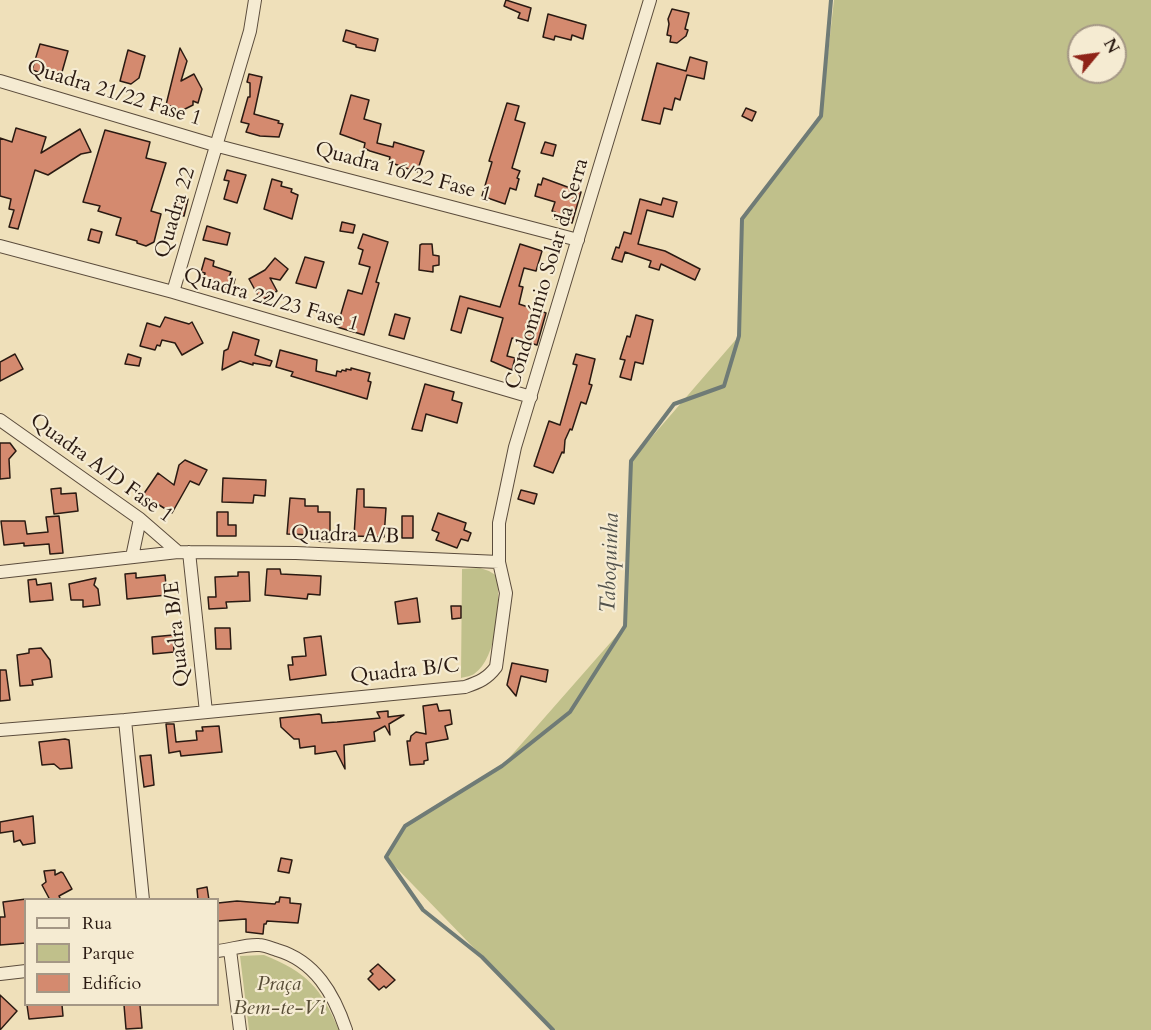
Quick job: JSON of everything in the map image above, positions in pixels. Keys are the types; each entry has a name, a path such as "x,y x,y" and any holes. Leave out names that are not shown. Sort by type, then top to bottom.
{"street":[{"name":"Quadra 22","path":"172,292 218,146 250,31 255,0"},
{"name":"Condomínio Solar da Serra","path":"499,562 499,523 515,447 650,0"},
{"name":"Quadra 21/22 Fase 1","path":"0,81 218,146"},
{"name":"Quadra 16/22 Fase 1","path":"218,146 578,240"},
{"name":"Quadra 22/23 Fase 1","path":"0,246 172,292 531,397"},
{"name":"Quadra A/D Fase 1","path":"0,420 183,552"},
{"path":"132,557 140,519"},
{"name":"Quadra A/B","path":"0,572 183,552 296,553 499,562"},
{"name":"Quadra B/E","path":"183,552 206,712"},
{"name":"Quadra B/C","path":"0,730 465,687 482,681 496,667 506,593 499,562"},
{"path":"125,720 143,898"},
{"path":"240,1030 224,951 259,945 300,959 314,971 338,1007 346,1030"},
{"path":"0,974 24,972"}],"green space":[{"path":"834,0 1151,0 1151,1030 553,1030 386,857 405,826 502,766 625,626 631,461 739,336 742,219 821,116"},
{"path":"480,568 497,576 496,629 493,643 482,666 473,675 461,678 462,569"},
{"name":"Praça Bem-te-Vi","path":"264,955 291,968 311,983 326,1003 339,1030 249,1030 240,956"}],"building":[{"path":"506,0 531,8 528,21 518,18 520,13 504,6"},
{"path":"672,9 689,13 685,29 688,30 686,36 677,43 670,42 671,36 667,35 668,19"},
{"path":"548,14 586,25 583,39 572,35 571,40 555,36 554,40 543,37"},
{"path":"346,30 378,39 375,51 356,47 356,45 343,41"},
{"path":"40,44 68,51 60,79 32,70"},
{"path":"180,48 187,61 181,81 194,74 202,89 198,103 193,101 193,105 177,113 174,107 166,105"},
{"path":"128,50 145,56 139,78 131,84 120,81"},
{"path":"690,57 707,62 704,79 687,75 680,100 675,98 672,110 664,108 660,124 642,120 657,63 686,71"},
{"path":"249,74 262,77 254,114 283,124 279,137 260,136 246,132 249,124 241,122 248,97 250,97 250,83 247,82"},
{"path":"351,95 369,100 364,119 381,124 377,143 393,147 394,142 424,151 417,172 389,162 390,157 370,151 364,148 365,143 340,134"},
{"path":"507,103 519,106 515,120 525,123 512,168 520,171 517,178 519,179 516,190 510,188 505,204 482,196 492,162 489,161"},
{"path":"746,108 756,112 752,121 742,116"},
{"path":"16,128 46,137 41,153 80,129 91,152 81,154 48,175 35,170 18,229 9,227 14,210 9,209 11,199 0,196 0,138 12,142"},
{"path":"105,130 150,142 146,158 166,163 151,211 161,214 154,242 146,246 116,235 121,218 98,211 100,206 83,202"},
{"path":"545,142 556,145 553,156 541,153"},
{"path":"227,170 246,175 237,203 224,199 229,181 224,180"},
{"path":"543,178 581,192 572,223 553,218 555,212 552,211 555,202 535,196 538,184 541,185"},
{"path":"272,179 282,182 281,186 292,189 291,192 298,195 292,219 264,209"},
{"path":"177,196 188,199 184,216 173,213"},
{"path":"663,198 677,202 673,217 647,210 638,244 665,251 700,269 695,280 661,264 659,270 649,267 651,261 625,252 622,262 612,259 616,247 619,248 624,232 631,234 640,199 661,205"},
{"path":"342,222 355,225 353,233 340,231"},
{"path":"207,226 230,233 227,245 203,240"},
{"path":"91,229 102,232 99,243 88,240"},
{"path":"363,234 388,242 364,335 337,327 348,290 362,294 370,267 359,264 363,250 358,248"},
{"path":"432,244 433,255 439,256 439,265 433,266 433,272 419,270 420,245"},
{"path":"520,244 542,251 536,271 524,268 519,286 523,287 519,304 546,313 537,345 512,338 507,356 515,358 512,370 491,361 503,318 468,308 461,333 451,330 460,296 500,307"},
{"path":"305,257 324,262 316,288 296,283"},
{"path":"205,258 214,261 213,266 231,272 229,277 235,279 231,293 220,290 221,286 208,283 209,279 204,277 205,273 201,272"},
{"path":"275,258 288,269 280,280 270,278 277,291 261,301 249,279 265,270"},
{"path":"395,314 410,318 404,339 389,335"},
{"path":"636,315 653,320 643,364 635,362 631,380 620,377 625,360 620,359 627,336 630,337"},
{"path":"165,317 189,324 192,322 203,343 182,355 175,343 162,340 160,346 157,345 155,350 140,346 147,323 160,327"},
{"path":"233,332 259,340 255,355 272,361 270,366 253,363 253,365 240,361 222,370 224,351 228,349"},
{"path":"280,350 317,360 316,371 336,376 337,371 351,370 351,368 370,373 368,381 371,382 367,399 291,376 293,372 276,367"},
{"path":"15,354 23,369 0,381 0,362"},
{"path":"128,354 141,358 139,366 125,364"},
{"path":"576,354 595,359 589,384 592,385 586,404 581,402 572,430 570,429 565,440 564,453 562,452 553,473 534,466 549,421 560,425 577,365 573,364"},
{"path":"425,384 454,392 452,400 462,403 457,423 426,414 422,431 412,429"},
{"path":"0,443 10,443 16,451 9,459 10,478 0,479"},
{"path":"185,460 207,470 199,485 190,481 172,513 143,495 158,473 174,485 179,465"},
{"path":"223,478 266,480 265,496 254,495 253,503 222,502"},
{"path":"61,488 61,494 76,493 78,511 54,514 51,489"},
{"path":"357,489 364,489 364,507 386,508 384,537 354,536"},
{"path":"521,490 537,494 534,504 518,499"},
{"path":"290,498 305,499 305,506 318,506 318,512 330,512 330,542 315,541 315,535 287,534"},
{"path":"217,512 228,512 228,525 236,525 236,536 217,536"},
{"path":"438,513 466,523 464,530 471,533 468,541 461,539 457,548 436,540 439,533 432,530"},
{"path":"59,516 63,553 50,554 49,544 4,545 1,521 25,521 27,534 48,532 46,517"},
{"path":"402,516 413,516 413,538 402,538"},
{"path":"267,569 280,569 281,574 321,576 320,595 308,594 307,599 265,595"},
{"path":"238,572 249,572 250,601 226,602 227,608 209,609 208,597 216,597 215,577 238,576"},
{"path":"136,573 136,578 165,575 167,595 127,599 125,574"},
{"path":"96,578 94,585 98,589 100,605 83,607 83,600 71,600 69,584"},
{"path":"36,579 37,585 51,583 53,600 30,602 28,580"},
{"path":"417,598 420,622 398,624 395,602"},
{"path":"451,606 461,606 461,618 452,619"},
{"path":"215,628 230,628 231,649 216,649"},
{"path":"173,635 174,652 153,654 152,637"},
{"path":"321,636 326,675 290,680 288,665 293,665 292,657 306,656 304,638"},
{"path":"41,648 50,660 52,677 32,680 33,685 20,686 17,655 29,653 29,649"},
{"path":"512,663 548,670 546,682 521,676 516,696 507,685"},
{"path":"0,670 6,670 10,700 0,701"},
{"path":"437,704 439,711 450,710 452,724 445,726 448,739 426,743 428,760 424,761 424,764 410,765 407,741 410,741 411,736 416,732 426,734 423,706"},
{"path":"388,711 388,717 404,715 389,724 390,735 385,726 374,732 375,741 344,745 345,769 336,751 315,754 315,746 300,748 299,739 294,739 281,727 280,718 319,714 322,723 380,718 377,712"},
{"path":"166,724 174,724 176,742 197,740 196,731 203,731 202,727 219,726 222,752 181,756 180,751 169,753"},
{"path":"69,740 72,768 60,769 54,764 42,765 39,742"},
{"path":"151,755 154,785 144,787 140,756"},
{"path":"33,816 35,843 23,845 20,840 14,842 13,831 0,833 0,822"},
{"path":"281,858 292,860 289,873 278,871"},
{"path":"55,870 55,875 63,873 72,889 59,896 60,898 49,898 42,885 46,882 44,871"},
{"path":"207,887 209,898 198,898 197,889"},
{"path":"280,897 290,898 290,903 301,904 298,923 267,921 264,924 263,934 246,932 246,919 219,921 219,903 237,901 275,904 279,902"},
{"path":"24,899 24,943 0,945 0,917 5,917 3,902"},
{"path":"378,964 395,980 386,988 384,986 379,990 368,979 373,974 370,971"},
{"path":"0,995 17,1011 0,1030"},
{"path":"27,1006 62,1006 63,1016 29,1019"},
{"path":"124,1006 140,1006 142,1028 126,1029"}],"waterway":[{"name":"Taboquinha","path":"553,1030 482,957 423,910 386,857 405,826 502,766 570,712 625,626 631,461 674,404 724,386 739,336 742,219 821,116 831,0"}]}
